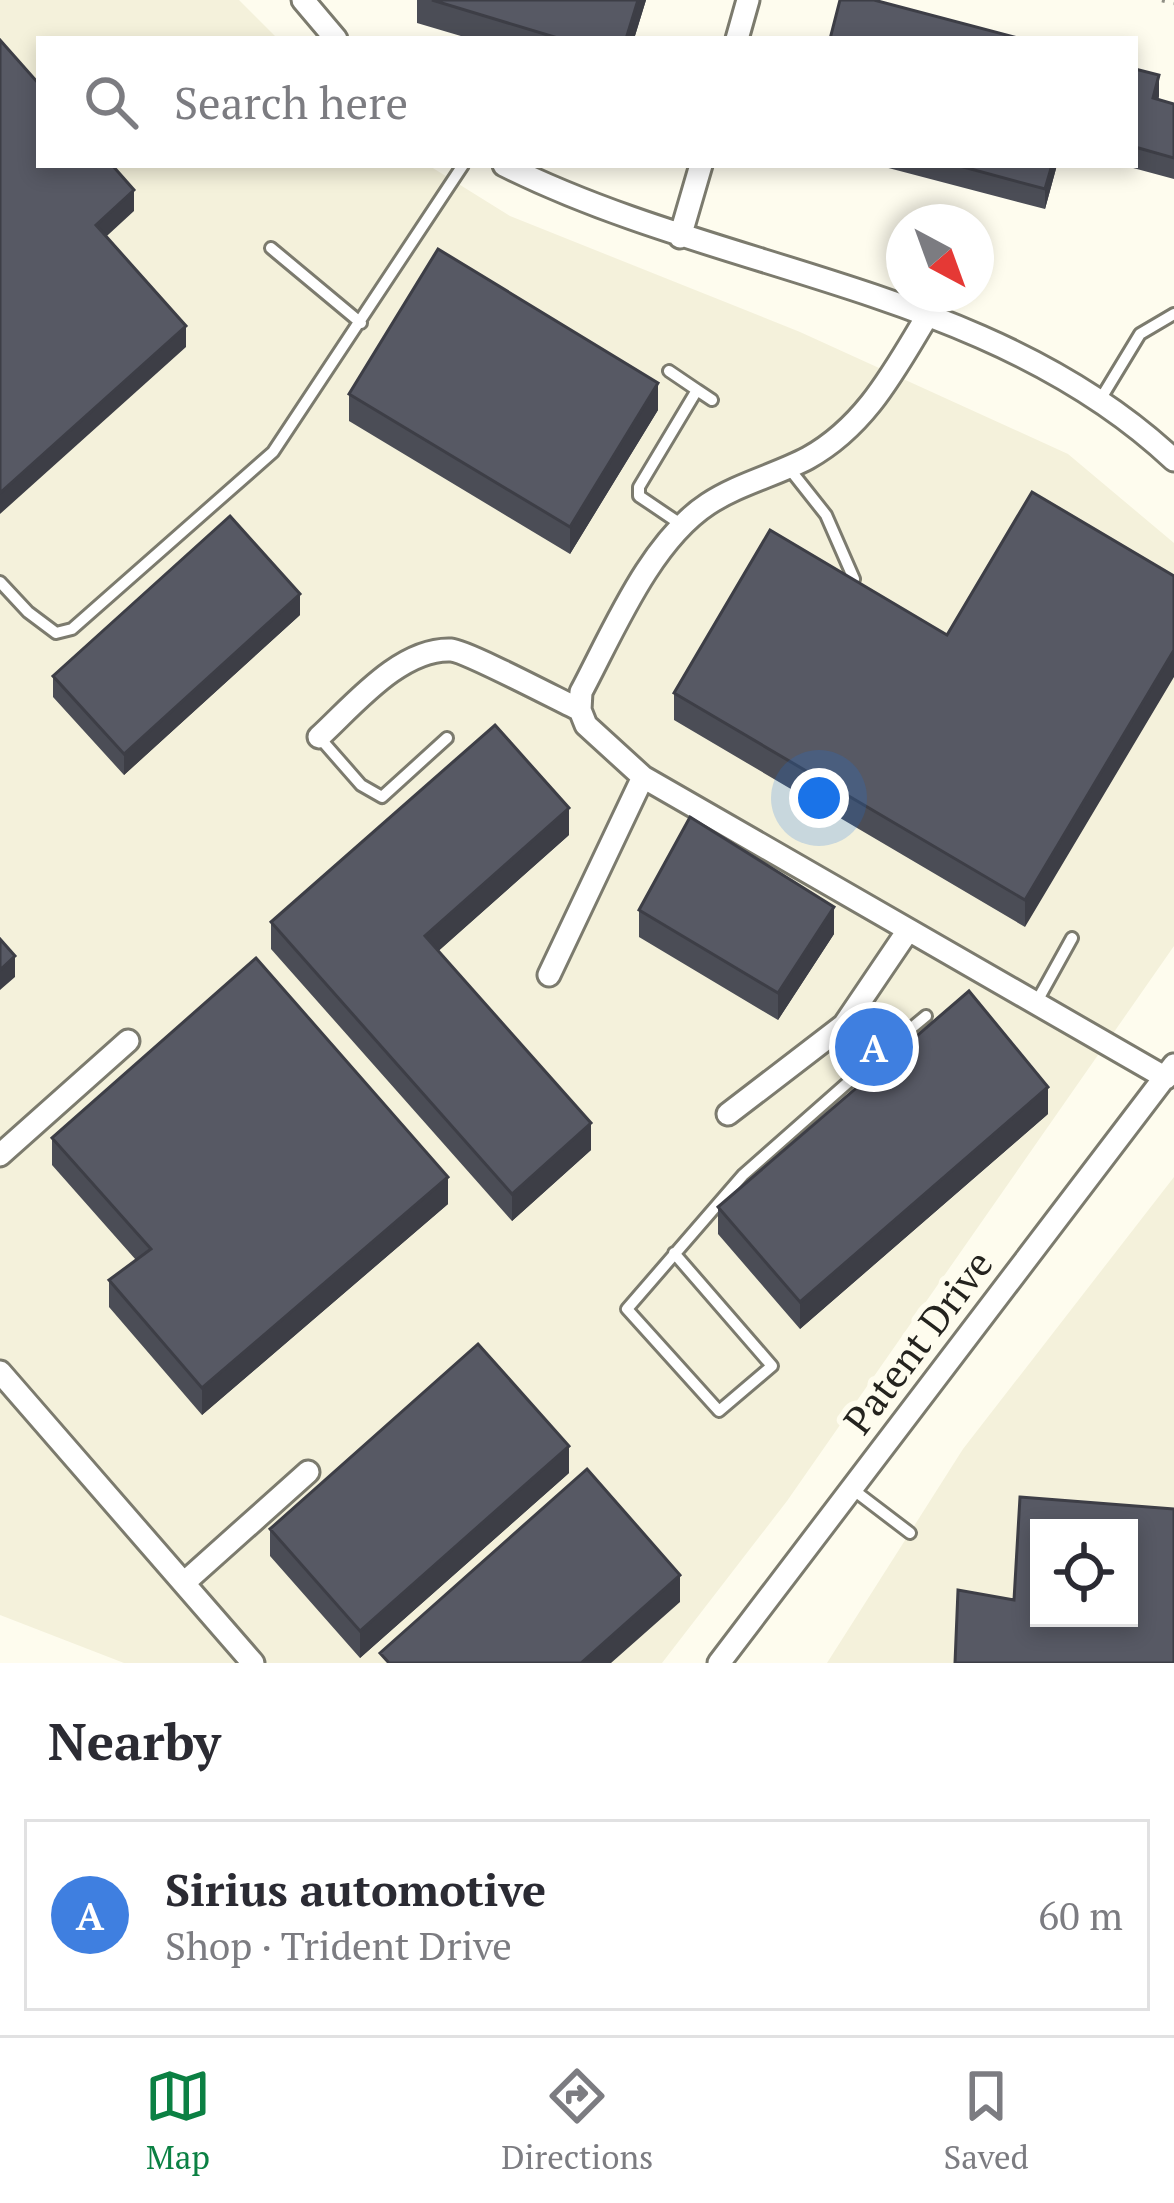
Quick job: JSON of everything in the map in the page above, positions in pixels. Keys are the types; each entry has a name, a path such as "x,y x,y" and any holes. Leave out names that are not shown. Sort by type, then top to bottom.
{"street":[{"path":"302,0 333,36"},
{"path":"738,36 748,0"},
{"path":"510,168 547,187 680,237 928,313 1057,373 1174,460"},
{"path":"680,237 700,168"},
{"path":"928,313 879,395 845,435 706,504 650,562 581,692 580,710 586,725 643,777 907,932 1171,1076"},
{"path":"319,737 394,670 418,658 453,650 580,710"},
{"path":"549,975 643,777"},
{"path":"728,1114 848,1019 907,932"},
{"path":"0,1155 128,1041"},
{"name":"Patent Drive","path":"719,1663 1171,1076"},
{"path":"1,1376 253,1663"},
{"path":"185,1582 308,1472"}],"lane":[{"path":"0,582 56,633 72,629 273,452 461,168"},
{"path":"271,248 361,322"},
{"path":"1098,402 1139,334 1174,314"},
{"path":"669,371 712,400"},
{"path":"685,526 639,496 639,488 697,390"},
{"path":"788,467 826,515 854,579"},
{"path":"319,737 361,784 382,796 447,738"},
{"path":"1036,1003 1072,938"},
{"path":"674,1253 772,1366 719,1411 627,1309 674,1253 743,1174 926,1016"},
{"path":"848,1019 878,1055"},
{"path":"851,1488 910,1533"}],"path":[{"path":"1162,0 1174,3"}],"shaded area":[{"path":"0,0 239,0 275,36 36,36 36,168 433,168 510,216 800,332 1068,454 1174,543 1174,946 787,1501 662,1663 124,1663 0,1615"},
{"path":"1174,1177 1174,1663 827,1663 963,1449"}],"building":[{"path":"432,0 638,0 627,36 551,36"},
{"path":"840,0 874,0 1011,36 831,36"},
{"path":"0,40 36,81 36,168 115,168 134,190 96,225 186,326 0,493"},
{"path":"1138,70 1159,75 1153,98 1174,104 1174,158 1138,148"},
{"path":"967,168 1051,168 1045,189"},
{"path":"438,249 658,383 570,527 349,394"},
{"path":"1032,492 1174,576 1174,650 1025,900 674,693 770,530 947,635"},
{"path":"230,516 300,594 124,754 53,676"},
{"path":"495,725 569,808 425,936 591,1123 512,1194 271,922"},
{"path":"690,817 834,907 778,993 639,910"},
{"path":"0,939 15,956 0,970"},
{"path":"256,958 448,1177 202,1388 109,1280 151,1249 52,1138"},
{"path":"969,991 1048,1087 800,1302 718,1207"},
{"path":"478,1344 569,1446 360,1631 270,1529"},
{"path":"587,1469 680,1575 581,1663 389,1663 380,1653"},
{"path":"1020,1497 1174,1509 1174,1663 955,1663 958,1590 1014,1600"}],"place":[{"name":"Sirius automotive","path":"874,1047"}]}
